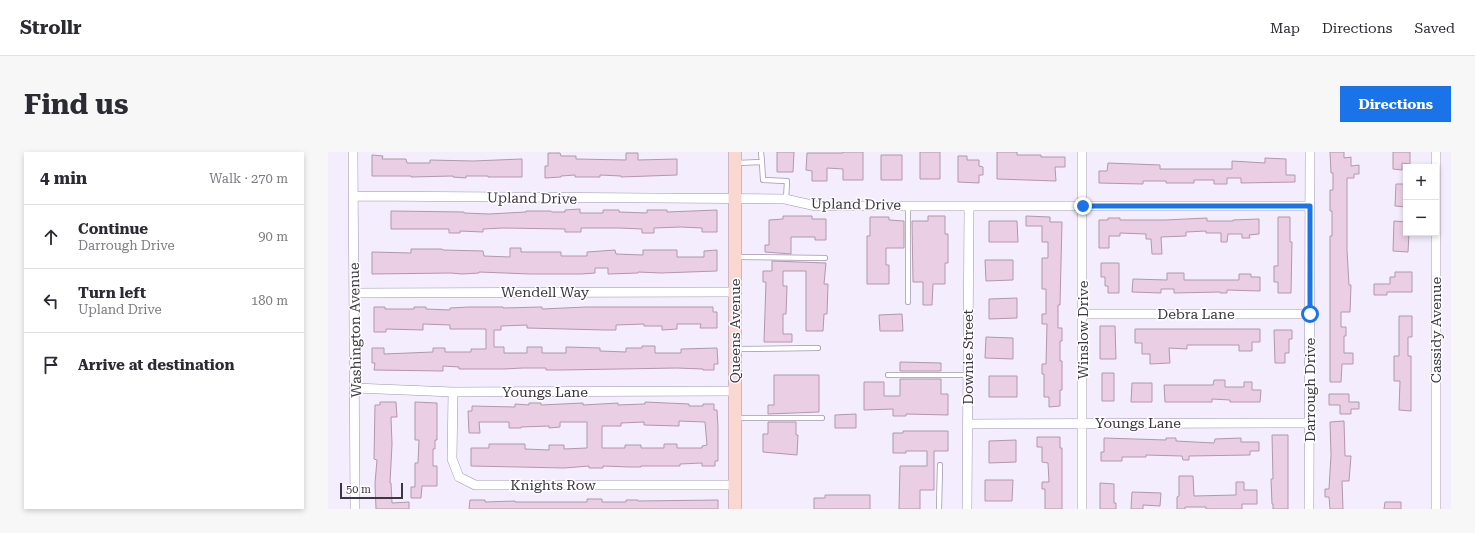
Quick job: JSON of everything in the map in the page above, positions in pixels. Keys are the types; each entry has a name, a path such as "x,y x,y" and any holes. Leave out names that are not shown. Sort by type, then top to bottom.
{"main road":[{"name":"Queens Avenue","path":"735,158 735,509"}],"street":[{"name":"Washington Avenue","path":"353,152 355,509"},
{"name":"Winslow Drive","path":"1082,152 1082,509"},
{"name":"Darrough Drive","path":"1309,509 1310,152"},
{"name":"Cassidy Avenue","path":"1436,152 1436,509"},
{"name":"Upland Drive","path":"354,196 786,200 816,206 1310,206"},
{"name":"Downie Street","path":"967,509 969,206"},
{"name":"Wendell Way","path":"354,293 735,292"},
{"name":"Debra Lane","path":"1083,314 1310,314"},
{"name":"Youngs Lane","path":"355,388 453,392 735,391"},
{"name":"Knights Row","path":"453,392 452,459 459,477 475,485 734,485"},
{"name":"Youngs Lane","path":"967,424 1310,423"}],"lane":[{"path":"761,152 763,180 786,181 786,200"},
{"path":"735,158 762,162"},
{"path":"908,206 908,302"},
{"path":"735,257 825,258"},
{"path":"735,349 818,348"},
{"path":"888,375 968,375"},
{"path":"735,418 822,418"},
{"path":"940,466 940,509"}],"building":[{"path":"777,152 794,152 793,172 777,172"},
{"path":"863,152 863,180 843,180 843,169 827,168 827,181 812,181 812,171 806,170 807,153"},
{"path":"920,152 940,152 940,179 920,179"},
{"path":"997,152 1017,152 1017,155 1041,155 1041,157 1065,157 1065,167 1055,167 1056,181 997,179"},
{"path":"1330,152 1344,152 1344,158 1351,157 1351,166 1359,165 1359,174 1354,174 1354,178 1347,178 1347,250 1349,285 1351,285 1350,312 1341,312 1341,327 1346,327 1346,336 1344,336 1344,353 1353,353 1353,364 1342,364 1341,382 1330,382 1330,236 1332,236 1332,211 1330,211 1330,190 1333,190 1333,173 1331,173"},
{"path":"1393,152 1410,152 1410,164 1402,163 1402,170 1393,169"},
{"path":"548,153 560,153 561,156 576,156 576,159 626,160 626,153 638,153 638,160 677,159 677,175 621,177 600,175 600,177 575,177 575,175 545,178 545,166 548,166"},
{"path":"372,155 383,156 382,159 406,159 407,163 430,163 430,160 473,161 522,159 522,177 466,176 466,178 453,176 372,176"},
{"path":"881,155 902,155 902,180 881,180"},
{"path":"958,156 967,156 967,160 979,160 979,166 983,167 983,175 979,175 979,183 958,182"},
{"path":"1265,158 1286,159 1286,175 1295,175 1295,182 1241,183 1241,178 1227,178 1227,184 1214,184 1214,180 1194,180 1194,183 1143,181 1143,184 1099,183 1099,171 1107,171 1108,163 1160,165 1160,169 1232,169 1232,161 1265,163"},
{"path":"1396,184 1403,184 1403,207 1395,206"},
{"path":"580,209 580,213 603,213 603,210 647,213 647,210 667,210 667,212 717,210 717,232 702,232 702,228 681,227 654,228 654,233 642,233 642,229 619,228 581,228 581,232 565,232 565,229 503,228 483,229 483,232 460,231 460,233 449,233 449,229 391,229 391,211 464,212 489,214 526,211 565,212 565,210"},
{"path":"783,216 812,216 812,219 826,219 826,240 815,240 815,237 791,237 791,254 765,252 765,245 769,245 769,220 783,219"},
{"path":"928,216 945,216 945,234 948,234 948,263 945,263 945,284 933,284 932,305 923,305 923,282 913,282 912,221 928,221"},
{"path":"1026,216 1050,217 1050,222 1062,222 1060,305 1058,305 1058,328 1062,328 1062,341 1060,341 1062,390 1060,390 1060,406 1049,407 1049,397 1044,397 1044,374 1042,374 1042,364 1046,364 1047,324 1042,324 1042,314 1046,314 1046,289 1042,289 1042,258 1048,258 1048,242 1042,242 1042,226 1026,226"},
{"path":"870,217 889,217 889,220 904,221 904,248 886,248 886,265 889,265 889,284 867,284 867,236 870,236"},
{"path":"1278,217 1290,217 1290,242 1292,242 1291,293 1278,293 1278,282 1274,282 1274,266 1278,266"},
{"path":"1108,218 1120,218 1120,220 1165,220 1207,218 1207,221 1259,219 1259,234 1249,235 1250,238 1242,238 1242,234 1228,234 1227,242 1221,242 1221,233 1206,233 1206,231 1186,232 1186,236 1161,237 1162,254 1152,254 1151,239 1146,239 1146,234 1120,233 1120,236 1109,236 1109,248 1099,248 1099,220 1108,220"},
{"path":"989,221 1017,221 1018,242 989,242"},
{"path":"1394,221 1403,222 1403,236 1409,236 1408,252 1393,251"},
{"path":"510,248 521,248 521,252 561,252 561,256 587,256 587,252 615,250 616,254 643,255 643,250 677,250 677,257 704,257 704,251 717,250 717,271 608,274 608,268 595,268 595,273 581,274 479,272 462,274 372,274 372,252 411,253 411,249 442,249 483,251 484,256 510,257"},
{"path":"985,260 1013,260 1013,280 986,281"},
{"path":"772,261 826,263 824,284 828,284 827,314 824,314 823,331 806,331 806,271 783,271 783,286 787,286 786,314 783,314 783,334 792,334 792,342 764,342 766,282 763,282 763,271 772,271"},
{"path":"1101,263 1119,263 1119,293 1108,293 1108,286 1105,286 1105,277 1101,277"},
{"path":"1395,272 1412,272 1412,292 1387,292 1387,295 1374,295 1374,284 1390,284 1390,277 1395,277"},
{"path":"1167,273 1184,273 1184,280 1239,280 1239,274 1251,274 1251,277 1260,277 1260,291 1227,290 1227,293 1174,293 1174,289 1161,289 1161,293 1132,292 1133,279 1167,280"},
{"path":"1017,298 1017,318 989,319 989,299"},
{"path":"374,307 385,307 385,309 414,309 414,307 426,307 426,309 450,310 450,308 469,307 542,307 542,309 586,307 713,307 713,312 717,312 717,328 700,328 701,324 677,324 677,329 662,330 662,326 644,326 644,324 616,325 616,330 527,328 527,325 501,326 501,330 494,330 494,347 504,347 504,353 527,353 527,347 542,347 542,353 566,353 566,347 600,348 600,351 626,352 626,348 655,346 655,353 681,353 681,349 717,348 718,364 714,364 714,370 677,368 561,370 546,370 546,368 459,369 459,367 443,366 443,371 374,370 375,363 372,363 372,348 384,348 384,354 433,352 433,348 445,348 445,352 471,352 471,349 486,349 486,329 450,329 450,325 423,324 423,330 386,329 386,332 374,332"},
{"path":"902,314 903,331 880,331 879,315"},
{"path":"1399,316 1412,316 1412,337 1408,337 1408,356 1411,356 1411,411 1399,410 1400,381 1394,381 1394,356 1399,356"},
{"path":"1100,326 1115,326 1116,359 1100,359"},
{"path":"1135,329 1260,329 1260,342 1252,342 1252,351 1239,351 1239,345 1187,345 1187,349 1169,348 1170,363 1150,364 1150,354 1142,354 1142,343 1135,343"},
{"path":"1274,330 1292,330 1292,339 1289,339 1289,353 1285,353 1285,363 1275,363"},
{"path":"986,337 1013,338 1013,359 985,358"},
{"path":"900,362 941,363 941,371 900,371"},
{"path":"1102,373 1114,373 1114,401 1102,401"},
{"path":"774,375 819,375 819,412 768,414 768,405 774,405"},
{"path":"989,376 1017,376 1017,397 989,397"},
{"path":"900,379 941,379 941,394 948,394 948,415 906,414 906,416 893,416 893,409 864,410 864,382 884,382 884,396 900,396"},
{"path":"1214,380 1225,380 1225,387 1244,387 1244,382 1252,382 1252,390 1261,390 1260,402 1230,402 1230,400 1212,399 1212,402 1165,402 1164,385 1213,385"},
{"path":"1132,383 1152,383 1152,402 1131,402"},
{"path":"1329,394 1349,394 1349,402 1359,402 1359,409 1351,409 1351,414 1340,414 1340,405 1329,405"},
{"path":"380,402 396,402 397,417 391,417 392,444 390,483 392,503 409,502 409,509 376,509 375,483 377,460 374,459 375,405 380,405"},
{"path":"415,402 437,403 437,440 435,440 435,449 433,449 433,466 437,466 437,486 422,486 421,498 411,498 411,487 415,487 415,463 418,463 419,440 415,440"},
{"path":"645,402 703,406 703,404 714,404 714,410 717,410 718,427 718,461 715,461 715,466 702,466 702,463 680,464 680,466 603,466 603,468 589,468 589,466 564,468 471,466 471,448 489,448 489,444 525,444 525,449 549,450 549,445 564,445 564,449 587,448 587,422 560,422 560,427 549,428 549,426 509,428 509,422 479,422 480,433 469,433 468,411 472,411 472,406 515,407 515,404 529,405 529,403 541,403 541,405 583,403 583,405 618,403 618,405 645,404","holes":["679,421 705,422 707,445 702,446 702,448 677,448 677,444 664,444 664,448 641,448 641,445 625,445 625,448 602,448 602,426 621,426 621,423 644,422 644,425 679,426"]},
{"path":"856,414 856,428 835,428 835,415"},
{"path":"1344,421 1345,456 1351,456 1349,481 1342,481 1343,509 1330,509 1329,497 1325,497 1325,489 1329,489 1331,455 1330,422"},
{"path":"768,422 796,422 796,435 798,435 797,455 763,452 763,434 768,434"},
{"path":"903,431 948,431 948,451 934,451 934,490 920,490 920,509 899,509 900,466 927,466 927,451 906,451 906,453 893,453 893,433 903,433"},
{"path":"1272,435 1288,435 1288,509 1273,509 1271,479 1273,479"},
{"path":"1037,437 1060,437 1060,448 1062,448 1062,509 1045,509 1045,489 1042,489 1042,482 1049,482 1048,463 1042,462 1042,447 1037,447"},
{"path":"1104,438 1166,440 1166,438 1176,438 1176,441 1214,443 1215,439 1241,438 1241,442 1259,442 1259,451 1250,451 1250,455 1189,456 1189,460 1183,460 1182,456 1146,455 1146,457 1122,457 1122,461 1101,461 1101,452 1104,452"},
{"path":"1016,440 1016,462 989,463 989,441"},
{"path":"1179,476 1193,476 1194,496 1236,495 1236,482 1244,482 1244,490 1257,490 1257,504 1242,504 1242,509 1206,509 1206,507 1185,507 1185,509 1177,509 1177,497 1179,496"},
{"path":"985,480 1013,480 1012,501 985,501"},
{"path":"1100,483 1114,484 1114,503 1116,503 1116,509 1100,509"},
{"path":"1132,492 1161,493 1160,506 1143,505 1143,509 1131,509"},
{"path":"825,495 870,495 870,509 814,509 814,498 825,498"},
{"path":"587,499 602,499 602,502 626,502 626,500 718,500 718,509 469,509 470,500 485,500 485,502 587,502"},
{"path":"1385,502 1401,502 1401,509 1384,509"}],"route":[{"path":"1083,206 1310,206 1310,314"}]}
